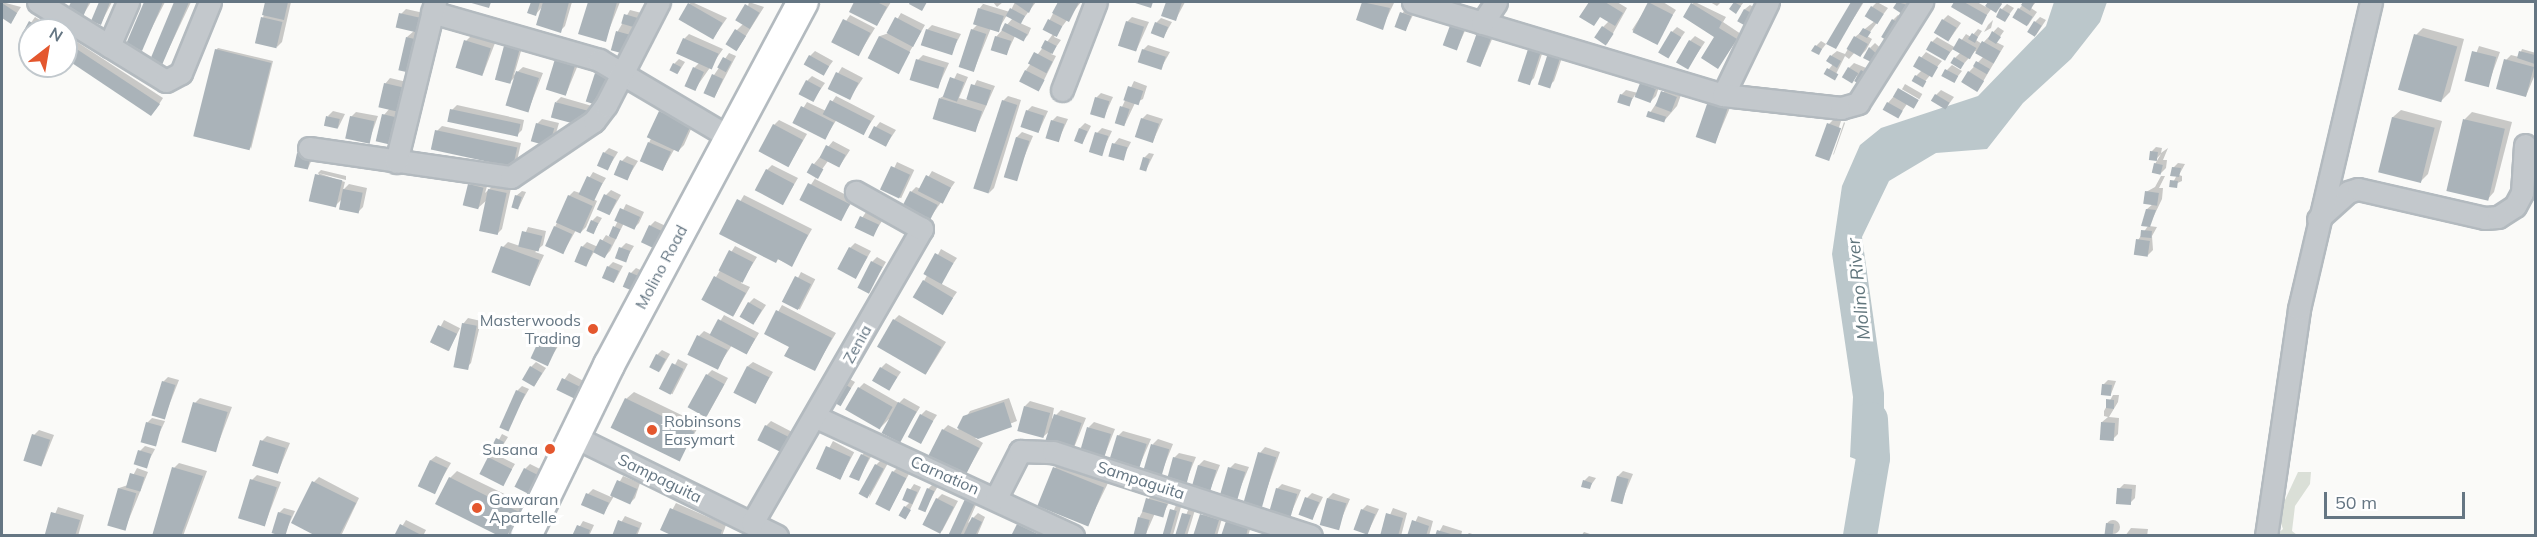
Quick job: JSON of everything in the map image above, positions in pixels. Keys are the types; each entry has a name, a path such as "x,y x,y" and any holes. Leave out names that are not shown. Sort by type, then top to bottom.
{"main road":[{"name":"Molino Road","path":"526,536 574,437 729,137 803,2"}],"street":[{"path":"109,46 128,2"},
{"path":"49,4 160,79 172,81 181,73 210,2"},
{"path":"309,148 511,177 594,121 622,74 659,2"},
{"path":"1062,90 1096,2"},
{"path":"1413,2 1723,95 1841,108 1858,103 1922,2"},
{"path":"1482,23 1496,2"},
{"path":"1723,95 1768,2"},
{"path":"2266,536 2299,309 2318,219 2371,2"},
{"path":"396,162 433,7 599,60 729,137"},
{"path":"2318,219 2348,192 2358,189 2485,218 2498,217 2515,206 2522,193 2525,145"},
{"name":"Zenia","path":"752,523 816,417 922,229 856,192"},
{"name":"Carnation","path":"816,417 996,498 1073,536"},
{"name":"Sampaguita","path":"574,437 777,536"},
{"name":"Sampaguita","path":"996,498 1020,452 1053,452 1311,536"}],"shaded area":[{"path":"2298,472 2311,472 2310,484 2295,506 2292,531 2297,535 2275,536 2283,529 2278,515"}],"water":[{"path":"2054,2 2107,2 2100,22 2071,59 2023,103 1987,149 1936,153 1889,181 1862,237 1884,393 1884,470 1850,457 1853,397 1832,254 1842,186 1860,145 1881,128 1978,96 2046,26"}],"building":[{"path":"71,2 89,2 81,22 78,18 65,15"},
{"path":"99,2 110,2 101,25 91,21"},
{"path":"144,2 163,2 142,51 126,44"},
{"path":"174,2 189,2 162,65 150,60"},
{"path":"265,2 288,2 284,20 262,15"},
{"path":"468,2 491,2 489,8"},
{"path":"531,2 540,2 536,16 527,13"},
{"path":"543,2 569,2 561,33 536,25"},
{"path":"588,2 617,2 606,42 578,34"},
{"path":"854,2 877,2 887,7 877,26 849,12"},
{"path":"910,2 927,2 922,11 909,4"},
{"path":"1013,2 1034,2 1029,13"},
{"path":"1058,2 1079,2 1069,22 1052,13"},
{"path":"1132,2 1153,2 1151,8"},
{"path":"1166,2 1182,2 1176,21 1161,16"},
{"path":"1362,2 1390,8 1383,30 1356,20"},
{"path":"1589,2 1605,2 1623,13 1615,26 1600,17 1594,26 1579,17"},
{"path":"1648,2 1673,15 1658,45 1633,32"},
{"path":"1734,2 1741,6 1736,14 1729,9"},
{"path":"1851,2 1863,2 1836,49 1826,44"},
{"path":"1897,2 1911,6 1905,16 1893,8"},
{"path":"1954,2 1964,2 1987,15 1982,25 1951,7"},
{"path":"1988,2 2002,4 1996,13 1985,6"},
{"path":"2023,2 2034,3 2030,11 2021,5"},
{"path":"2,3 17,13 11,24 2,18"},
{"path":"688,3 723,23 713,39 678,19"},
{"path":"1691,3 1722,22 1719,28 1737,39 1718,69 1701,58 1714,37 1683,17"},
{"path":"745,4 760,13 750,29 735,20"},
{"path":"1871,6 1884,14 1877,24 1865,16"},
{"path":"978,8 1004,16 999,32 973,24"},
{"path":"1010,8 1025,16 1021,24 1006,16"},
{"path":"2000,8 2010,14 2005,22 1996,17"},
{"path":"2018,8 2033,17 2027,26 2012,17"},
{"path":"1744,9 1755,15 1749,28 1737,21"},
{"path":"1400,12 1411,16 1406,31 1395,27"},
{"path":"399,13 433,21 430,35 396,28"},
{"path":"624,14 649,21 646,31 621,24"},
{"path":"261,17 282,22 276,48 255,43"},
{"path":"895,17 921,31 913,47 887,33"},
{"path":"843,19 871,33 859,56 831,42"},
{"path":"1048,19 1062,26 1057,37 1043,30"},
{"path":"1892,19 1902,25 1891,43 1881,37"},
{"path":"1942,19 1957,28 1948,41 1934,33"},
{"path":"1452,20 1466,25 1457,51 1443,45"},
{"path":"1126,21 1144,27 1136,52 1118,46"},
{"path":"2034,21 2042,26 2035,37 2027,32"},
{"path":"1155,22 1168,27 1164,38 1151,33"},
{"path":"1005,23 1027,34 1024,41 1001,30"},
{"path":"1602,26 1614,34 1606,45 1594,38"},
{"path":"1863,28 1871,32 1867,38 1859,34"},
{"path":"735,29 746,36 736,51 725,44"},
{"path":"926,29 957,39 952,55 921,45"},
{"path":"971,29 986,34 974,72 959,67"},
{"path":"1478,30 1492,35 1480,67 1466,62"},
{"path":"616,31 635,36 630,55 611,50"},
{"path":"1671,31 1681,37 1668,59 1658,52"},
{"path":"1992,31 2001,37 1996,44 1988,39"},
{"path":"1972,33 1978,37 1975,43 1968,39"},
{"path":"2414,34 2457,46 2441,102 2398,90"},
{"path":"879,36 910,52 899,74 868,58"},
{"path":"995,36 1011,41 1007,55 991,50"},
{"path":"1854,36 1868,44 1860,57 1846,49"},
{"path":"406,37 427,42 420,75 398,70"},
{"path":"683,38 719,54 712,69 676,54"},
{"path":"1959,38 1976,48 1970,59 1952,49"},
{"path":"464,40 491,48 482,76 456,68"},
{"path":"1045,40 1057,46 1052,54 1041,48"},
{"path":"1689,40 1701,47 1688,70 1676,63"},
{"path":"1931,41 1950,52 1945,61 1926,50"},
{"path":"1982,41 2000,51 1994,63 1975,53"},
{"path":"505,42 520,46 510,84 495,80"},
{"path":"1815,45 1822,49 1819,55 1811,51"},
{"path":"1529,46 1541,50 1530,85 1518,81"},
{"path":"1869,47 1883,60 1879,66 1863,58"},
{"path":"215,49 271,63 250,150 193,136"},
{"path":"1142,49 1166,57 1161,70 1138,62"},
{"path":"78,50 160,104 151,116 78,67"},
{"path":"2472,51 2496,57 2489,87 2465,81"},
{"path":"2519,51 2535,55 2535,64 2517,58"},
{"path":"1034,52 1053,62 1046,73 1028,63"},
{"path":"1548,53 1560,57 1550,88 1538,84"},
{"path":"809,55 829,66 824,76 804,65"},
{"path":"1830,55 1841,61 1837,68 1826,61"},
{"path":"1919,56 1938,67 1932,77 1913,66"},
{"path":"723,57 732,62 726,72 717,67"},
{"path":"1954,57 1964,63 1961,69 1950,63"},
{"path":"555,59 575,65 566,96 546,90"},
{"path":"916,59 945,68 938,89 910,80"},
{"path":"2504,59 2534,67 2526,97 2496,89"},
{"path":"1976,61 1990,69 1987,74 1973,66"},
{"path":"673,63 681,67 677,74 669,70"},
{"path":"693,67 704,72 695,91 684,86"},
{"path":"1848,67 1858,73 1852,83 1842,77"},
{"path":"1827,68 1838,74 1835,80 1824,74"},
{"path":"1945,69 1958,76 1954,83 1941,76"},
{"path":"1025,70 1045,80 1039,92 1019,82"},
{"path":"1861,70 1872,77 1865,88 1854,81"},
{"path":"516,71 539,78 528,112 505,105"},
{"path":"1968,71 1984,81 1977,92 1961,82"},
{"path":"836,72 858,83 850,100 828,89"},
{"path":"595,73 617,80 608,109 586,102"},
{"path":"712,74 723,79 714,98 703,93"},
{"path":"1915,75 1926,81 1923,87 1912,81"},
{"path":"950,77 964,82 957,102 943,97"},
{"path":"806,80 821,88 813,102 798,94"},
{"path":"384,83 424,92 418,117 378,107"},
{"path":"1640,83 1656,89 1650,103 1635,97"},
{"path":"971,84 991,90 986,105 966,99"},
{"path":"1128,86 1143,91 1139,105 1123,100"},
{"path":"1898,88 1919,100 1914,109 1893,97"},
{"path":"1661,91 1677,97 1671,112 1655,106"},
{"path":"1620,94 1632,98 1630,107 1617,103"},
{"path":"1935,94 1950,103 1945,110 1931,101"},
{"path":"1095,97 1109,101 1104,118 1090,114"},
{"path":"939,98 982,111 976,132 933,119"},
{"path":"830,100 871,121 864,135 823,114"},
{"path":"1002,100 1017,105 988,193 973,188"},
{"path":"1708,101 1728,108 1715,144 1696,137"},
{"path":"555,102 588,111 584,126 551,117"},
{"path":"1887,102 1903,111 1898,119 1883,110"},
{"path":"801,106 834,123 825,140 792,123"},
{"path":"1120,106 1130,109 1124,126 1115,123"},
{"path":"450,109 520,124 518,137 447,122"},
{"path":"1026,110 1044,116 1039,133 1020,127"},
{"path":"659,111 691,126 678,152 647,137"},
{"path":"1648,111 1666,117 1664,123 1646,117"},
{"path":"382,114 413,121 407,148 376,141"},
{"path":"326,116 340,119 338,129 324,126"},
{"path":"350,116 374,121 370,144 345,138"},
{"path":"2392,117 2435,128 2421,183 2378,172"},
{"path":"1141,118 1159,124 1153,143 1135,137"},
{"path":"2463,119 2505,129 2488,201 2446,191"},
{"path":"1051,120 1064,124 1059,142 1045,138"},
{"path":"536,123 554,128 549,147 531,141"},
{"path":"1827,123 1841,128 1829,161 1815,156"},
{"path":"773,124 803,140 788,167 758,151"},
{"path":"874,126 892,135 886,147 868,138"},
{"path":"1079,128 1087,131 1082,144 1074,141"},
{"path":"435,130 517,147 513,167 431,150"},
{"path":"1095,132 1108,136 1102,156 1089,152"},
{"path":"1016,137 1029,141 1017,181 1004,177"},
{"path":"648,142 671,152 663,171 640,161"},
{"path":"1112,143 1127,147 1124,161 1108,157"},
{"path":"826,145 846,155 839,167 820,157"},
{"path":"2150,151 2158,152 2157,161 2149,160"},
{"path":"603,152 614,157 608,171 597,166"},
{"path":"297,153 311,156 308,170 294,167"},
{"path":"1143,157 1150,159 1146,171 1139,169"},
{"path":"620,160 634,166 628,181 614,175"},
{"path":"812,163 823,169 818,179 807,173"},
{"path":"2154,163 2163,165 2161,175 2152,173"},
{"path":"891,166 910,175 899,198 880,190"},
{"path":"2172,167 2181,168 2179,177 2170,176"},
{"path":"766,169 794,184 783,205 755,190"},
{"path":"315,174 342,180 336,208 309,201"},
{"path":"926,175 951,188 943,204 918,191"},
{"path":"587,176 602,183 594,201 579,194"},
{"path":"2170,180 2178,181 2177,188 2169,187"},
{"path":"808,183 850,204 841,221 799,200"},
{"path":"468,184 484,188 478,209 463,205"},
{"path":"343,189 363,193 359,213 339,210"},
{"path":"488,189 507,193 498,235 479,231"},
{"path":"910,191 938,205 930,220 902,206"},
{"path":"2145,191 2159,193 2157,206 2143,204"},
{"path":"604,194 617,200 610,215 597,209"},
{"path":"515,195 522,197 518,209 511,207"},
{"path":"568,195 593,206 580,233 556,222"},
{"path":"737,199 808,235 792,267 778,259 776,263 719,234"},
{"path":"620,208 640,217 634,230 614,221"},
{"path":"2146,209 2156,210 2150,227 2141,226"},
{"path":"860,216 879,225 874,237 855,228"},
{"path":"591,220 598,223 594,234 586,231"},
{"path":"649,225 664,232 656,249 641,242"},
{"path":"554,226 572,234 563,254 545,246"},
{"path":"613,226 620,229 616,239 609,236"},
{"path":"2141,230 2152,231 2151,238 2140,237"},
{"path":"522,231 542,236 539,252 518,247"},
{"path":"600,239 612,245 605,258 593,252"},
{"path":"2136,239 2150,241 2148,257 2134,255"},
{"path":"501,246 540,260 530,286 491,272"},
{"path":"581,246 593,251 586,267 574,262"},
{"path":"619,247 630,251 626,262 615,258"},
{"path":"849,247 868,257 856,279 837,269"},
{"path":"729,250 753,262 743,283 719,270"},
{"path":"935,253 953,263 942,284 923,274"},
{"path":"871,261 883,267 869,294 857,288"},
{"path":"607,266 619,271 614,283 602,278"},
{"path":"629,272 641,277 635,292 623,287"},
{"path":"714,276 746,293 733,317 701,300"},
{"path":"795,276 811,284 798,310 782,302"},
{"path":"923,280 953,298 943,315 913,297"},
{"path":"748,302 762,310 753,325 740,317"},
{"path":"776,310 832,338 815,371 784,356 789,347 764,334"},
{"path":"718,319 755,339 747,355 710,335"},
{"path":"893,319 941,347 925,375 877,347"},
{"path":"462,323 477,326 468,370 453,367"},
{"path":"438,325 457,334 449,351 430,342"},
{"path":"697,335 728,350 718,370 687,355"},
{"path":"539,340 556,348 548,366 531,358"},
{"path":"656,354 666,359 659,372 649,367"},
{"path":"672,363 684,369 670,395 659,389"},
{"path":"530,366 542,373 534,387 522,380"},
{"path":"747,366 769,377 756,404 733,393"},
{"path":"880,367 897,377 889,391 872,381"},
{"path":"706,374 724,384 706,417 688,407"},
{"path":"562,378 584,389 579,401 556,390"},
{"path":"162,381 175,385 165,420 151,415"},
{"path":"839,381 851,388 841,406 828,399"},
{"path":"2102,384 2112,385 2111,396 2101,395"},
{"path":"858,387 893,407 880,430 845,410"},
{"path":"516,390 525,394 508,432 499,427"},
{"name":"Robinsons Easymart","path":"625,398 694,432 680,461 611,428"},
{"path":"2106,399 2114,400 2114,409 2106,408"},
{"path":"193,402 228,412 216,452 181,442"},
{"path":"898,402 917,412 900,443 882,433"},
{"path":"1004,402 1012,427 978,439 957,428 963,416"},
{"path":"1024,406 1050,413 1043,438 1017,431"},
{"path":"920,414 933,421 921,444 908,437"},
{"path":"1054,414 1082,423 1072,451 1045,443"},
{"path":"146,422 161,426 156,446 141,442"},
{"path":"2101,422 2115,423 2114,441 2100,440"},
{"path":"765,425 792,439 784,454 757,440"},
{"path":"1087,427 1111,434 1104,460 1080,453"},
{"path":"942,429 979,448 966,475 928,456"},
{"path":"32,434 50,440 41,467 23,461"},
{"path":"1117,435 1147,444 1138,473 1108,464"},
{"path":"496,438 504,442 496,457 488,453"},
{"path":"260,440 286,448 278,474 252,466"},
{"path":"1151,444 1169,449 1161,478 1143,473"},
{"path":"826,446 851,457 840,480 816,469"},
{"path":"138,450 151,454 147,468 134,464"},
{"path":"1258,452 1276,457 1261,509 1243,504"},
{"path":"861,454 869,458 859,481 849,477"},
{"path":"488,457 512,469 503,486 479,474"},
{"path":"1173,457 1192,462 1186,487 1166,482"},
{"path":"430,460 447,468 435,494 418,486"},
{"path":"875,464 884,469 867,499 859,494"},
{"path":"1198,465 1216,470 1210,493 1191,488"},
{"path":"172,467 203,476 181,536 152,536"},
{"path":"1053,467 1104,488 1088,527 1037,506"},
{"path":"1228,467 1245,472 1237,500 1220,495"},
{"path":"524,468 544,478 534,497 514,487"},
{"path":"892,471 906,478 889,511 875,504"},
{"path":"130,473 144,477 140,492 126,487"},
{"path":"1617,476 1629,479 1622,504 1611,501"},
{"name":"Gawaran Apartelle","path":"449,477 519,512 507,536 499,536 435,504"},
{"path":"250,479 277,487 265,526 238,518"},
{"path":"617,480 637,489 630,504 610,496"},
{"path":"1583,480 1592,483 1590,489 1581,487"},
{"path":"312,481 356,503 339,536 316,536 291,523"},
{"path":"118,488 136,493 126,531 107,525"},
{"path":"907,488 917,492 912,504 902,500"},
{"path":"927,488 934,491 925,512 918,509"},
{"path":"1276,488 1297,494 1290,519 1269,513"},
{"path":"2117,488 2132,489 2131,505 2116,504"},
{"path":"586,493 609,503 604,515 581,505"},
{"path":"1305,497 1319,502 1313,520 1299,515"},
{"path":"936,498 954,507 940,534 922,525"},
{"path":"1146,498 1167,504 1163,518 1142,511"},
{"path":"1327,498 1346,503 1339,530 1320,525"},
{"path":"965,499 975,503 960,536 948,536"},
{"path":"904,506 911,510 905,520 899,516"},
{"path":"670,508 722,530 720,536 673,536 660,530"},
{"path":"1170,509 1177,511 1170,536 1162,536"},
{"path":"1361,509 1375,514 1368,535 1353,530"},
{"path":"51,512 80,520 75,536 45,534"},
{"path":"278,512 291,516 285,536 272,533"},
{"path":"1182,513 1191,515 1184,536 1175,536"},
{"path":"1386,513 1403,518 1398,536 1380,536"},
{"path":"1200,514 1219,520 1214,536 1193,536"},
{"path":"972,517 982,522 975,536 963,536"},
{"path":"1138,517 1150,520 1146,536 1134,534"},
{"path":"618,520 639,528 635,536 612,536"},
{"path":"1412,520 1429,526 1426,536 1407,536"},
{"path":"1226,521 1248,528 1246,536 1221,536"},
{"path":"2106,523 2114,524 2112,536 2105,535"},
{"path":"400,524 423,536 394,536"},
{"path":"1017,524 1042,536 1011,536"},
{"path":"577,525 590,530 588,536 572,536"},
{"path":"1437,530 1454,535 1454,536 1435,536"}],"waterway":[{"name":"Molino River","path":"1860,536 1873,458 1871,419"}],"place":[{"name":"Masterwoods Trading","path":"593,329"},
{"name":"Robinsons Easymart","path":"652,430"},
{"name":"Susana","path":"550,449"},
{"name":"Gawaran Apartelle","path":"477,508"}]}
